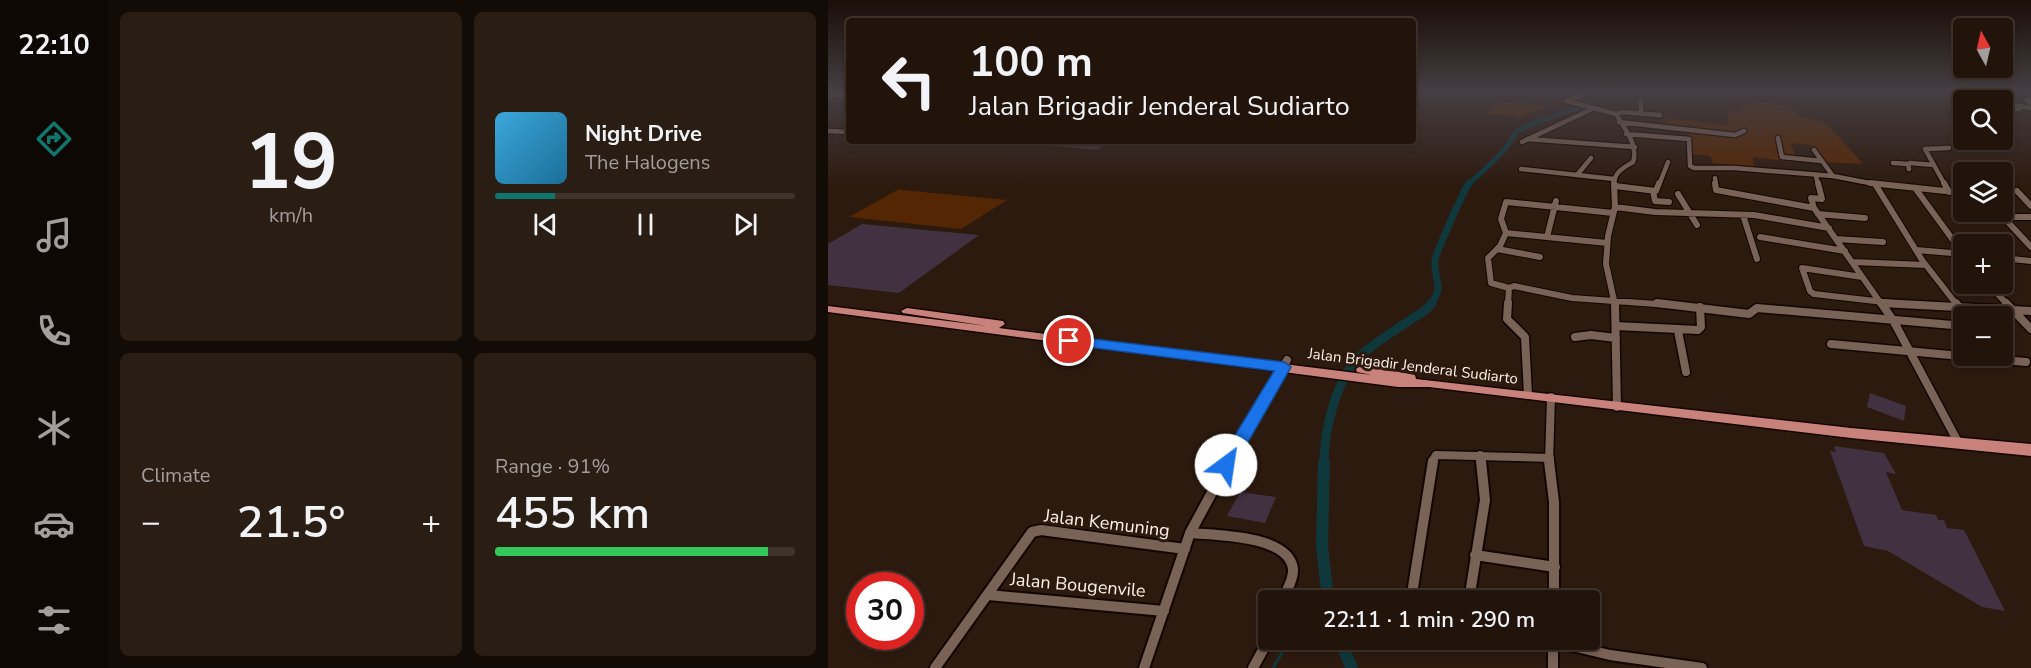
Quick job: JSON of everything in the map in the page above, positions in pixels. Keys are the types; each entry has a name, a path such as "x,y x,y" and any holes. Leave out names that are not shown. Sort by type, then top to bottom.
{"main road":[{"name":"Jalan Brigadir Jenderal Sudiarto","path":"828,302 1285,364"},
{"name":"Jalan Brigadir Jenderal Sudiarto","path":"828,309 1336,370 1617,407 1851,434 2031,450"}],"street":[{"path":"1561,123 1524,141 1635,147"},
{"path":"1617,407 1615,301 1606,264 1607,243 1614,210 1614,182 1619,170 1632,162 1635,156 1635,147 1620,123"},
{"path":"1629,123 1735,135 1744,131"},
{"path":"828,131 846,132"},
{"path":"1626,134 1689,139 1690,166 1694,168 1734,168 1833,176 1875,184 1953,192"},
{"path":"1778,138 1782,157 1822,161"},
{"path":"1949,148 1925,148 1949,192"},
{"path":"1814,150 1833,176"},
{"path":"1577,175 1591,158"},
{"path":"1521,169 1577,175 1653,191 1657,189 1668,162"},
{"path":"1893,163 1909,167 1934,165"},
{"path":"1816,176 1822,199 1811,198 1816,211 1893,320 1958,442"},
{"path":"1715,178 1716,190 1816,211 1865,218"},
{"path":"1875,184 1926,265 1958,306"},
{"path":"1915,188 1953,240"},
{"path":"1653,191 1655,201 1670,202"},
{"path":"2017,191 2031,206"},
{"path":"1678,194 1697,225"},
{"path":"1829,228 1743,215 1505,203 1501,219 1506,233 1497,249 1488,258 1489,280 1495,285 1509,288 1514,286 1557,296 1749,314 1757,308 1953,325"},
{"path":"1547,237 1556,204"},
{"path":"1743,215 1758,259"},
{"path":"2013,217 2031,217"},
{"path":"2008,222 2031,247"},
{"path":"1506,233 1607,243"},
{"path":"1760,237 1845,251"},
{"path":"1836,239 1883,243"},
{"path":"1497,249 1540,256"},
{"path":"1916,250 1953,253"},
{"path":"2013,259 2031,261"},
{"path":"1852,262 1926,265"},
{"path":"1862,277 1802,268 1812,293 1880,303 1953,308"},
{"path":"1509,288 1506,310 1508,321 1522,331 1525,337 1528,395"},
{"path":"1997,294 2008,306"},
{"path":"1616,326 1678,331 1700,329 1700,308"},
{"path":"2013,310 2031,311"},
{"path":"2013,311 2031,329"},
{"path":"1678,331 1686,372"},
{"path":"1575,337 1591,335 1616,338"},
{"path":"1831,344 2026,362"},
{"path":"1144,668 1190,533 1226,465 1285,364"},
{"path":"1551,398 1550,458 1554,502 1554,590"},
{"path":"1413,590 1433,458 1436,455 1550,458"},
{"path":"1470,590 1485,500 1480,455"},
{"name":"Jalan Kemuning","path":"988,596 1028,536 1041,530 1185,549"},
{"path":"1190,533 1265,541 1277,547 1292,560 1293,571 1286,590"},
{"path":"1475,555 1555,567"},
{"path":"935,668 988,596"},
{"name":"Jalan Bougenvile","path":"988,596 1164,611"},
{"path":"1253,668 1263,650"},
{"path":"1551,650 1553,668"},
{"path":"1590,650 1702,668"}],"shaded area":[{"path":"1666,123 1727,125 1727,123 1824,123 1863,164 1821,162 1810,145 1790,143 1799,163 1753,157 1754,167 1713,163 1710,156 1692,154 1687,128"},
{"path":"899,189 1007,200 961,229 849,217"}],"building":[{"path":"1052,144 1107,144 1098,150 1052,146"},
{"path":"862,224 979,235 899,293 828,285 828,244"},
{"path":"1870,393 1906,406 1904,421 1867,407"},
{"path":"1834,446 1884,453 1896,474 1886,472 1902,510 1936,515 1938,520 1944,520 1947,528 1964,530 2005,611 1982,607 1888,551 1864,546 1830,451 1836,452"},
{"path":"1240,492 1276,497 1265,523 1227,516"}],"waterway":[{"path":"1468,185 1501,154 1519,130 1536,123"},
{"path":"1430,305 1438,287 1435,261 1468,185"},
{"path":"1324,462 1326,436 1333,407 1343,379 1350,368 1373,345 1427,309 1432,303"},
{"path":"1324,461 1322,546 1327,590"},
{"path":"1273,668 1284,650"},
{"path":"1344,650 1352,668"}],"route":[{"path":"1069,341 1284,367 1226,465"}]}
